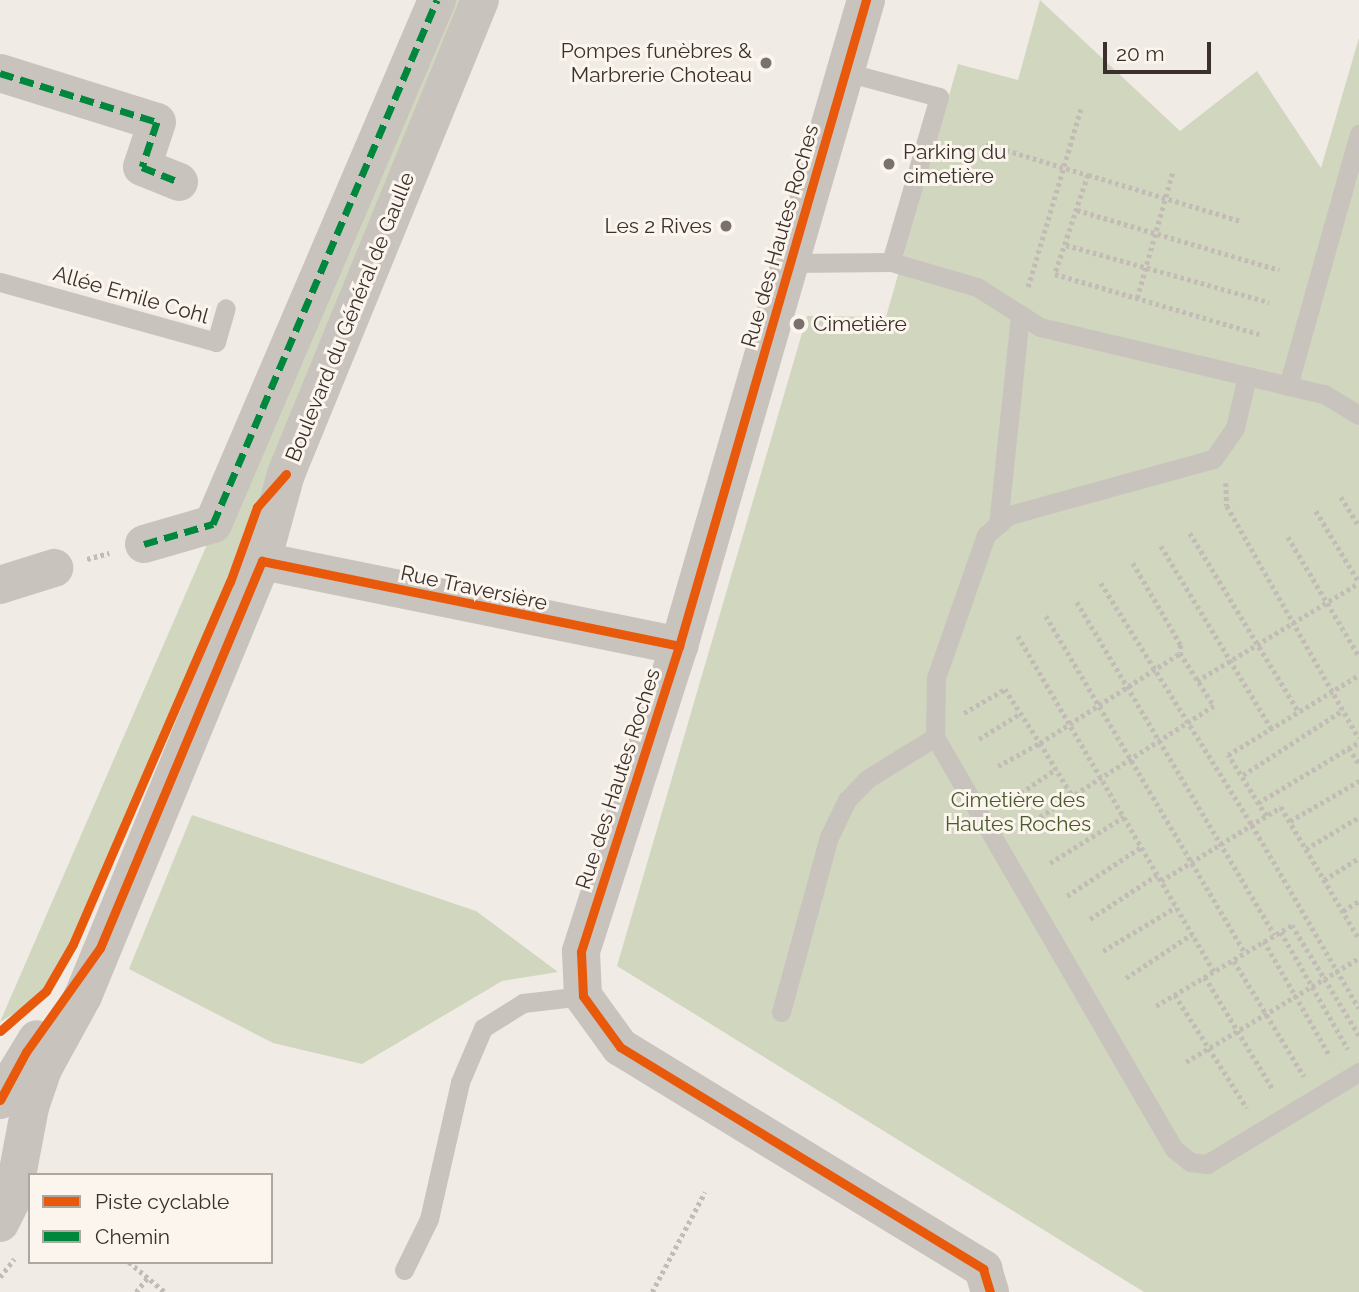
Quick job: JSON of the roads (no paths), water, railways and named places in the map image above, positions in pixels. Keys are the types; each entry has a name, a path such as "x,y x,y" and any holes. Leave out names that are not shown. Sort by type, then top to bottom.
{"street":[{"name":"Boulevard du Général de Gaulle","path":"144,544 214,523 437,0"},
{"name":"Boulevard du Général de Gaulle","path":"0,1223 13,1196 30,1107 43,1069 83,996 100,948 262,561 286,474 480,0"},
{"name":"Rue des Hautes Roches","path":"583,996 581,952 679,646 866,0"},
{"path":"0,73 157,122 142,167 179,182"},
{"name":"Rue Traversière","path":"262,561 679,646"},
{"path":"0,585 54,568"},
{"name":"Boulevard du Général de Gaulle","path":"0,1100 26,1052 100,948"},
{"path":"583,996 620,1047 983,1269 990,1292"}],"lane":[{"path":"845,72 939,97 891,262"},
{"path":"1288,386 1359,134"},
{"path":"791,263 891,262 977,287 1040,327 1324,394 1359,415"},
{"name":"Allée Emile Cohl","path":"0,282 216,342 226,308"},
{"path":"998,525 1020,314"},
{"path":"1247,376 1235,428 1213,459 1009,515 986,535 936,678 935,737 1174,1149 1190,1162 1207,1164 1359,1072"},
{"path":"781,1012 829,837 847,800 867,779 935,737"},
{"path":"404,1270 429,1219 460,1082 483,1028 523,1003 583,996"}],"place":[{"name":"Pompes funèbres & Marbrerie Choteau","path":"766,63"},
{"name":"Parking du cimetière","path":"889,164"},
{"name":"Les 2 Rives","path":"726,226"},
{"name":"Cimetière","path":"799,324"}],"park label":[{"name":"Cimetière des Hautes Roches","path":"1018,812"}]}
